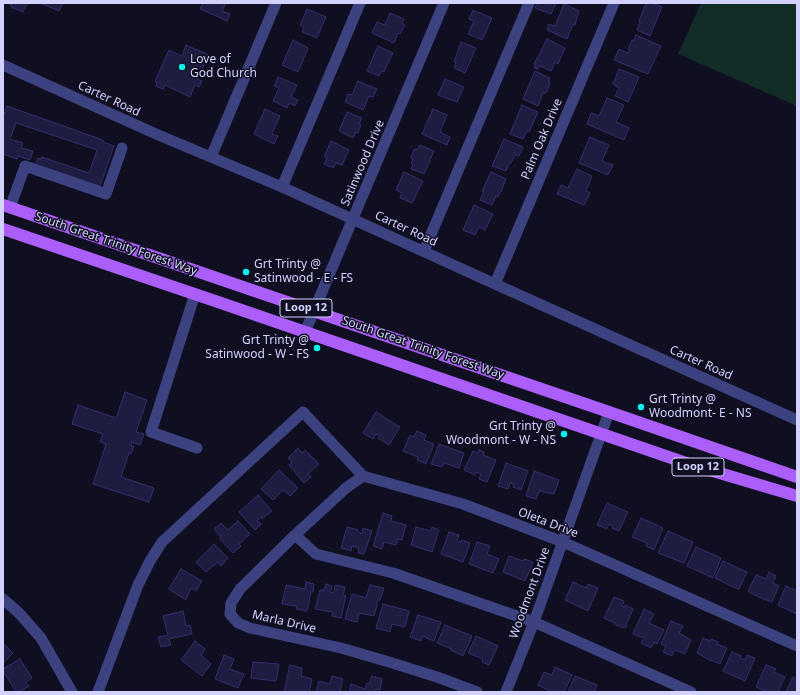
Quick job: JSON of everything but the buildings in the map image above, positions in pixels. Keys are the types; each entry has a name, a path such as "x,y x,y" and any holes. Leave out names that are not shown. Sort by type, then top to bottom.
{"main road":[{"name":"South Great Trinity Forest Way","path":"7,207 797,477"},
{"name":"South Great Trinity Forest Way","path":"3,229 689,464 797,496"}],"street":[{"path":"211,157 276,3"},
{"path":"282,186 360,3"},
{"name":"Satinwood Drive","path":"305,332 444,3"},
{"path":"424,251 529,3"},
{"name":"Palm Oak Drive","path":"494,284 614,3"},
{"name":"Carter Road","path":"3,65 156,134 282,186 494,284 797,420"},
{"path":"7,207 25,166 106,194 122,148"},
{"path":"195,294 151,432 197,448"},
{"path":"98,692 138,585 150,561 162,542 303,412 363,476"},
{"name":"Woodmont Drive","path":"506,692 534,622 609,412"},
{"name":"Marla Drive","path":"363,476 346,488 240,589 231,603 230,614 238,624 250,628 341,648 438,677 477,692"},
{"name":"Oleta Drive","path":"363,476 463,504 563,542 797,646"},
{"path":"295,535 316,554 393,573 534,622 691,692"},
{"path":"3,599 19,612 41,638 72,692"}],"green space":[{"path":"701,3 797,3 797,106 678,54"}],"place":[{"name":"Love of God Church","path":"182,67"},
{"name":"Grt Trinty @ Satinwood - E - FS","path":"246,272"},
{"name":"Grt Trinty @ Satinwood - W - FS","path":"317,348"},
{"name":"Grt Trinty @ Woodmont- E - NS","path":"641,407"},
{"name":"Grt Trinty @ Woodmont - W - NS","path":"564,434"}]}
